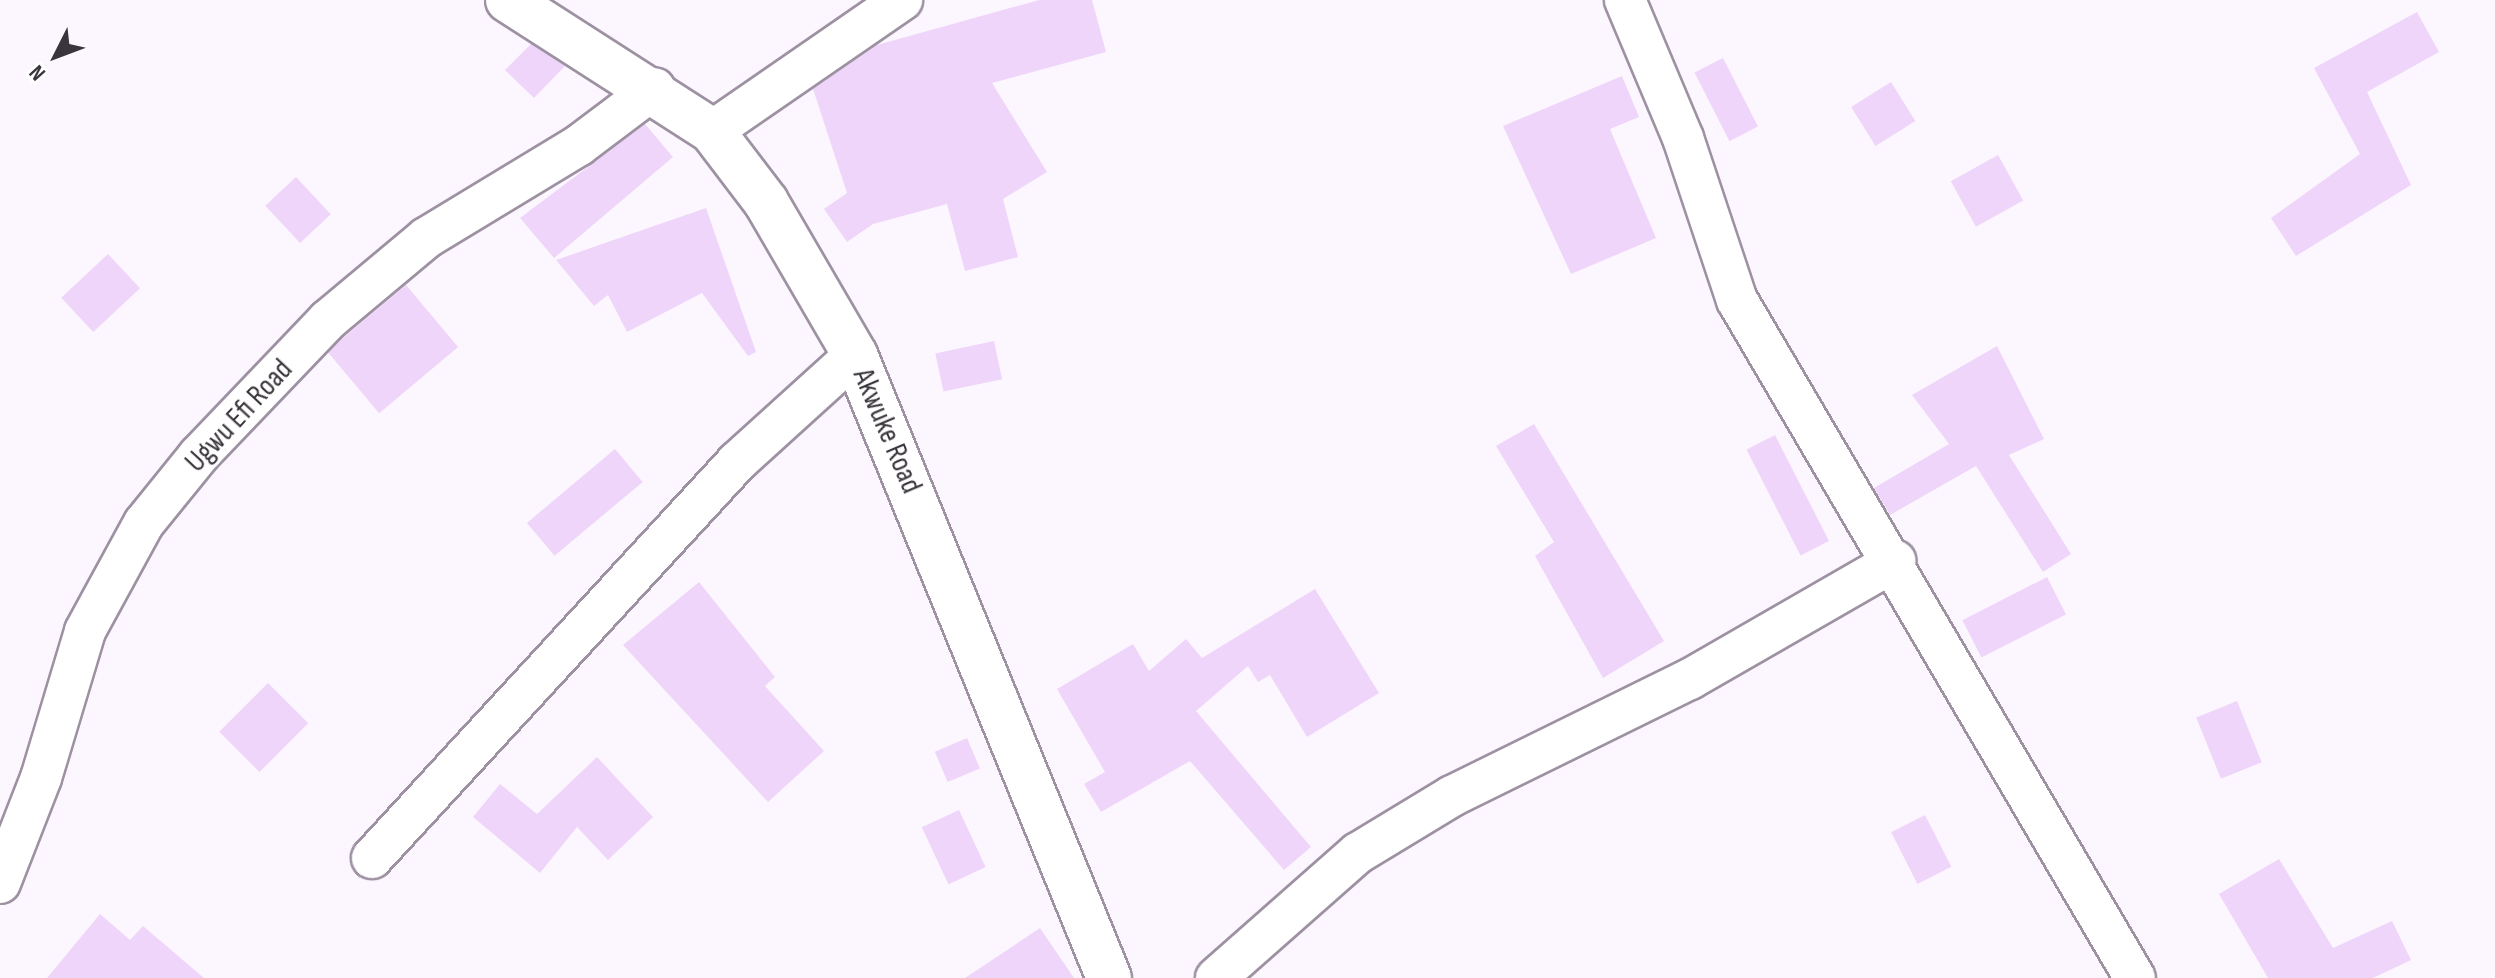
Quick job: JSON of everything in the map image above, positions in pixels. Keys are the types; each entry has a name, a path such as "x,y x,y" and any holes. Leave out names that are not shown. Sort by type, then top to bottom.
{"main road":[{"name":"Akwuke Road","path":"508,0 655,88 712,131 766,202 855,355 1109,978"}],"street":[{"path":"712,131 902,0"},
{"path":"1625,0 1683,138 1737,300 1895,561 2135,978"},
{"name":"Ugwu Efi Road","path":"0,883 85,631 144,523 199,455 328,320 426,238 578,146 655,88"},
{"path":"372,858 737,462 855,355"},
{"path":"1216,978 1358,853 1452,796 1690,679 1895,561"}],"building":[{"path":"1039,0 1092,0 1106,52 992,83 1047,172 1003,199 1018,257 965,271 947,204 873,224 847,242 824,209 847,193 813,89 877,45"},
{"path":"2417,12 2439,52 2367,92 2411,185 2296,256 2271,218 2360,154 2314,68"},
{"path":"531,44 565,66 534,98 505,70"},
{"path":"1723,58 1758,127 1729,141 1694,73"},
{"path":"1622,76 1639,117 1610,129 1656,238 1571,274 1503,126"},
{"path":"1891,82 1915,121 1876,146 1851,107"},
{"path":"645,124 673,157 554,258 520,218"},
{"path":"1998,155 2023,200 1976,227 1951,181"},
{"path":"296,177 331,214 300,243 265,206"},
{"path":"706,208 756,352 748,356 702,293 627,332 608,295 594,306 556,260"},
{"path":"108,254 140,288 93,332 61,298"},
{"path":"406,285 458,347 379,413 327,351"},
{"path":"994,341 1002,379 943,392 935,353"},
{"path":"1997,346 2044,439 2009,455 2071,554 2043,572 1976,466 1890,515 1874,488 1949,444 1912,395"},
{"path":"1534,424 1664,641 1603,678 1535,556 1554,542 1496,446"},
{"path":"1775,435 1829,541 1801,556 1746,450"},
{"path":"615,449 643,482 555,556 527,523"},
{"path":"2047,577 2066,614 1981,658 1962,620"},
{"path":"699,582 775,677 765,686 824,751 768,802 623,645"},
{"path":"1315,589 1379,693 1307,737 1270,675 1258,682 1248,666 1196,711 1311,847 1284,870 1190,761 1101,812 1084,784 1105,772 1057,689 1133,644 1149,671 1186,639 1202,658"},
{"path":"268,683 308,723 260,772 219,732"},
{"path":"2237,701 2262,762 2221,779 2196,717"},
{"path":"967,738 980,768 948,782 935,752"},
{"path":"597,757 653,817 608,860 577,827 540,873 473,817 500,784 537,814"},
{"path":"959,810 986,867 948,884 922,827"},
{"path":"1925,815 1951,867 1917,884 1891,832"},
{"path":"2279,859 2333,948 2392,921 2411,960 2373,978 2268,978 2219,894"},
{"path":"100,914 130,940 143,926 204,978 47,978"},
{"path":"1040,928 1074,978 965,978"}]}
